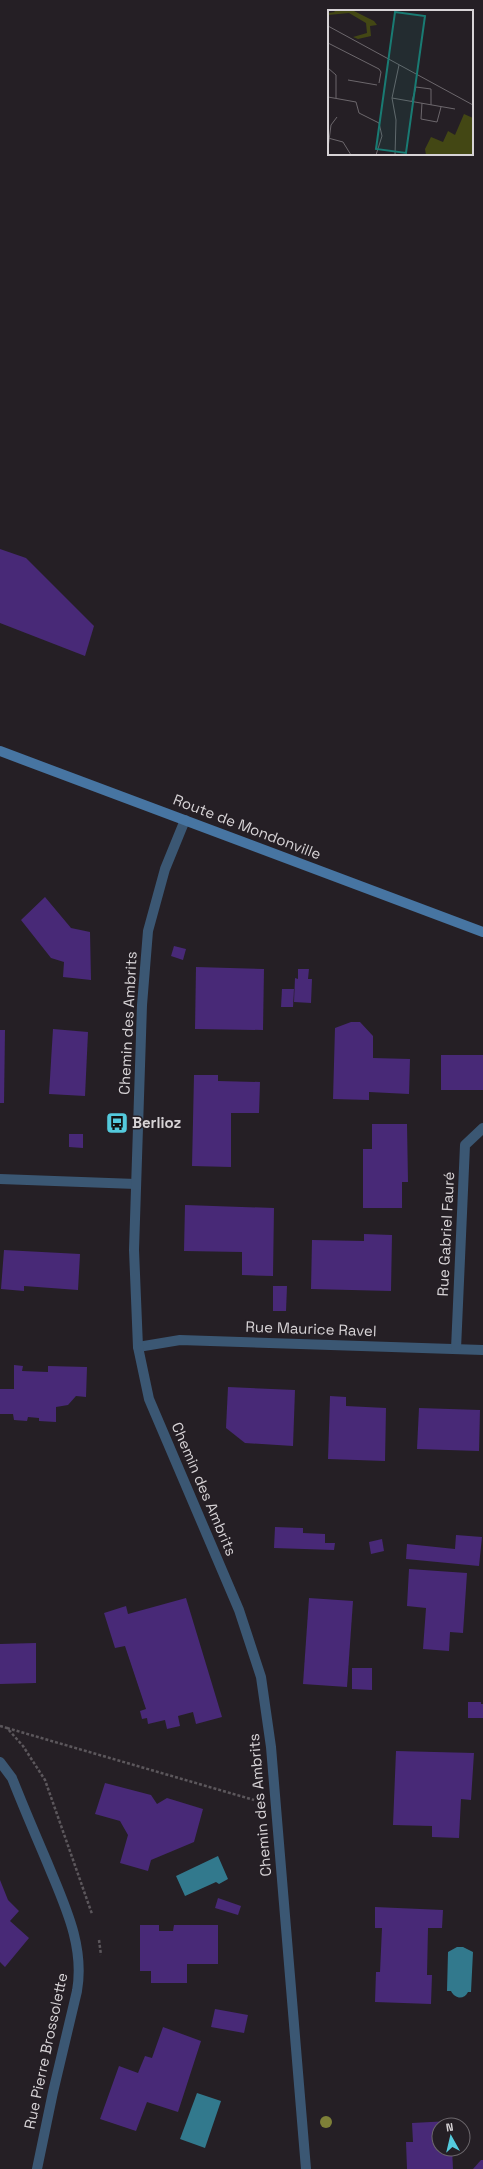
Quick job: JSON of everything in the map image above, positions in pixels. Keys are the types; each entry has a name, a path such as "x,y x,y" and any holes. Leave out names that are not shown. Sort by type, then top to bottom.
{"main road":[{"name":"Route de Mondonville","path":"0,750 483,932"}],"street":[{"name":"Chemin des Ambrits","path":"185,820 165,869 148,931 142,1005 134,1250 138,1347 149,1399 239,1610 260,1677 271,1747 306,2169"},
{"name":"Rue Gabriel Fauré","path":"456,1349 465,1145 483,1128"},
{"path":"0,1180 136,1184"},
{"name":"Rue Maurice Ravel","path":"138,1347 180,1340 483,1350"},
{"name":"Rue Pierre Brossolette","path":"0,1762 12,1778 67,1911 78,1950 79,1981 37,2169"}],"path":[{"path":"7,1728 275,1806"}],"water":[{"path":"218,1856 228,1879 219,1884 216,1882 185,1896 176,1876"},
{"path":"457,1947 463,1947 473,1952 471,1992 468,1992 460,1998 455,1996 451,1991 447,1991 448,1952"},
{"path":"197,2093 221,2101 205,2148 180,2139"}],"building":[{"path":"0,549 26,558 94,626 85,656 0,623"},
{"path":"45,897 71,928 90,932 91,980 63,977 64,962 51,958 21,920"},
{"path":"174,946 186,949 183,960 171,956"},
{"path":"196,967 264,969 263,1030 195,1029"},
{"path":"298,969 309,969 308,979 312,979 311,1003 294,1002 295,978 298,979"},
{"path":"282,989 294,989 293,1007 281,1007"},
{"path":"351,1022 360,1022 373,1036 373,1058 410,1059 409,1094 369,1092 369,1100 333,1099 335,1028"},
{"path":"53,1029 88,1032 85,1096 49,1094"},
{"path":"0,1030 5,1030 4,1103 0,1103"},
{"path":"441,1055 483,1055 483,1090 441,1090"},
{"path":"194,1075 218,1075 218,1081 260,1082 259,1113 231,1113 231,1167 192,1166"},
{"path":"372,1124 407,1124 408,1182 402,1182 402,1208 363,1208 363,1149 372,1149"},
{"path":"69,1134 83,1134 83,1148 69,1147"},
{"path":"185,1205 274,1208 273,1276 242,1275 242,1252 184,1251"},
{"path":"364,1234 392,1235 391,1291 311,1289 312,1240 364,1241"},
{"path":"4,1250 80,1254 78,1290 24,1286 24,1291 1,1289"},
{"path":"273,1286 287,1286 286,1311 273,1311"},
{"path":"14,1365 23,1366 22,1371 48,1372 48,1366 87,1367 86,1397 76,1396 68,1405 56,1407 56,1422 39,1421 39,1418 28,1417 27,1421 14,1420 13,1414 0,1414 0,1389 14,1389"},
{"path":"228,1387 295,1390 293,1446 245,1443 226,1428"},
{"path":"330,1396 346,1397 346,1406 386,1408 385,1461 328,1459"},
{"path":"419,1408 480,1410 479,1451 417,1449"},
{"path":"275,1527 303,1528 303,1533 325,1534 325,1543 335,1543 334,1550 274,1548"},
{"path":"456,1535 482,1537 479,1566 406,1559 407,1544 455,1549"},
{"path":"382,1539 384,1551 371,1554 369,1542"},
{"path":"409,1569 467,1573 463,1633 450,1632 449,1651 423,1649 426,1608 407,1606"},
{"path":"186,1598 222,1717 196,1724 193,1712 178,1716 180,1726 167,1729 165,1720 148,1724 147,1718 142,1719 140,1711 146,1709 125,1646 115,1648 104,1613 126,1606 128,1614"},
{"path":"309,1598 353,1601 347,1687 303,1684"},
{"path":"36,1643 36,1683 0,1684 0,1644"},
{"path":"352,1668 372,1668 372,1690 352,1689"},
{"path":"468,1702 481,1702 481,1704 483,1704 483,1718 468,1718"},
{"path":"396,1751 474,1753 471,1800 461,1799 459,1838 432,1837 432,1826 393,1825"},
{"path":"105,1783 151,1795 157,1804 167,1798 203,1809 194,1842 151,1860 148,1871 120,1863 128,1835 120,1821 95,1814"},
{"path":"0,1880 8,1900 19,1911 10,1921 29,1938 5,1967 0,1962"},
{"path":"218,1898 241,1906 238,1915 215,1908"},
{"path":"375,1907 443,1910 442,1928 428,1928 427,1975 432,1975 431,2004 375,2002 376,1972 380,1972 382,1928 375,1928"},
{"path":"140,1925 159,1925 159,1931 173,1931 174,1925 218,1925 218,1964 187,1964 187,1983 151,1983 151,1971 140,1971"},
{"path":"215,2009 248,2015 244,2033 211,2027"},
{"path":"163,2027 201,2041 178,2112 147,2102 136,2131 100,2119 119,2066 138,2073 145,2056 152,2058"},
{"path":"431,2122 431,2157 452,2157 453,2169 407,2169 406,2142 413,2142 412,2123"},
{"path":"481,2160 483,2160 483,2169 473,2169"}],"place":[{"name":"Berlioz","path":"117,1123"}]}
